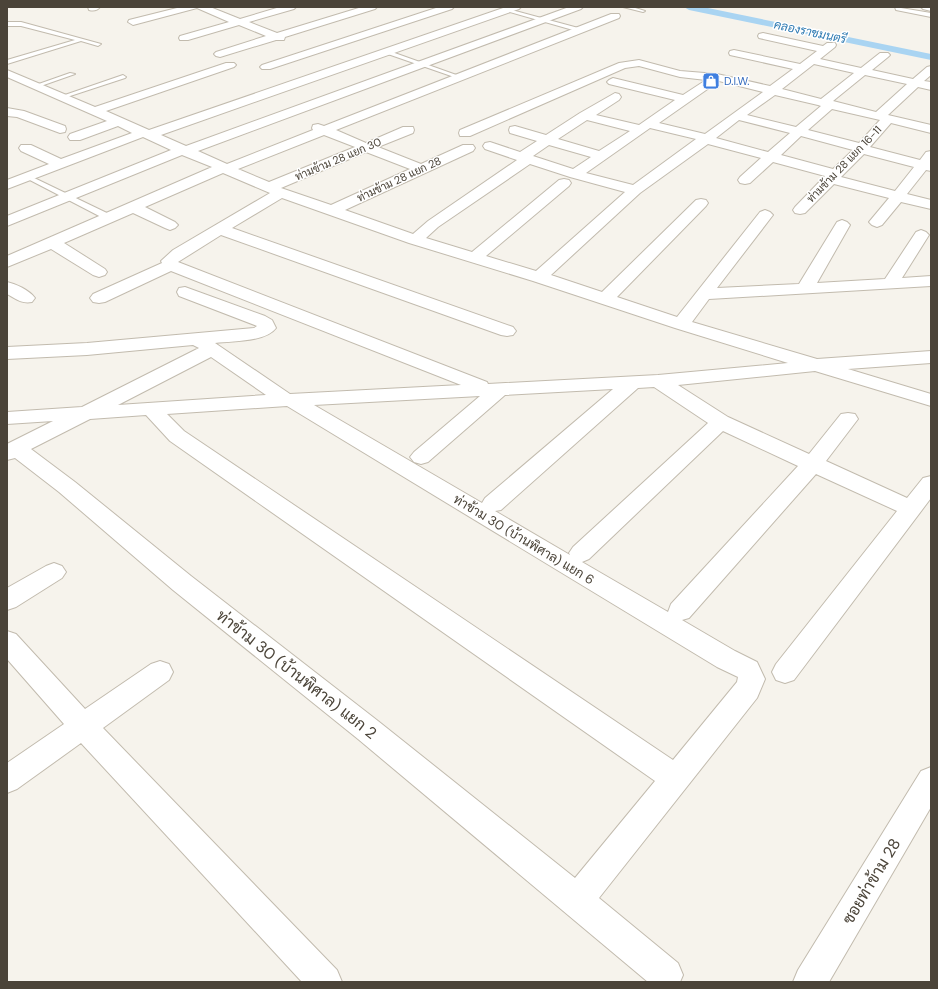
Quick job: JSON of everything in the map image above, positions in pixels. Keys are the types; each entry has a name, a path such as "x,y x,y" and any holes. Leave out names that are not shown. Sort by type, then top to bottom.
{"street":[{"path":"133,22 193,7"},
{"path":"201,7 315,50"},
{"path":"184,38 291,7"},
{"path":"220,54 372,7"},
{"path":"266,67 449,7"},
{"path":"7,221 184,151 375,83 578,7"},
{"path":"926,7 931,8"},
{"path":"7,185 60,164 146,134 250,100 512,9"},
{"path":"7,262 108,217 224,169 326,131 615,16 599,10"},
{"path":"539,277 635,190 772,91 805,63 828,47 763,36"},
{"path":"430,38 503,60"},
{"path":"734,53 864,71 931,86"},
{"path":"745,180 799,132 826,104 884,55"},
{"path":"465,133 628,63 639,63 680,74 717,77 931,129"},
{"path":"95,112 230,65"},
{"path":"338,69 412,96"},
{"name":"ท่ามข้าม 28 แยก 16-11","path":"800,210 861,148 884,117 931,69"},
{"path":"7,73 224,169 331,211 415,240 539,277 681,324 931,400"},
{"path":"475,257 569,179 717,77"},
{"path":"613,82 684,99"},
{"path":"415,240 433,224 547,140 615,97"},
{"path":"20,114 64,98"},
{"path":"250,100 421,169"},
{"path":"7,112 20,114 60,129"},
{"path":"584,116 706,139 931,205"},
{"path":"737,116 861,148 928,163 877,222"},
{"path":"74,137 118,122"},
{"name":"ท่ามข้าม 28 แยก 30","path":"171,265 170,261 172,258 220,229 275,190 367,147 408,130"},
{"path":"515,130 601,156"},
{"path":"490,146 524,158 569,179 635,190"},
{"path":"26,148 60,164"},
{"name":"ท่ามข้าม 28 แยก 28","path":"331,211 468,148"},
{"path":"605,299 701,203"},
{"path":"133,207 170,225"},
{"path":"681,324 765,215"},
{"path":"805,288 842,226"},
{"path":"220,229 507,331"},
{"path":"891,282 921,235"},
{"path":"51,242 99,272"},
{"path":"99,298 171,265 493,389"},
{"path":"705,294 891,282 931,281"},
{"path":"7,287 26,298"},
{"path":"7,353 205,344 258,333 267,328 266,324 259,320 185,292"},
{"path":"12,450 82,414 205,344"},
{"name":"ท่าข้าม 30 (บ้านพิศาล) แยก 6","path":"205,344 289,400 720,655 748,670 752,679 747,690 675,778"},
{"path":"7,418 289,400 632,383 818,365 931,357"},
{"path":"658,381 721,422 912,509"},
{"path":"493,504 632,383"},
{"path":"421,456 493,389"},
{"path":"152,409 177,436 675,778 577,900"},
{"path":"680,611 812,464 848,419"},
{"path":"581,553 721,422"},
{"name":"ท่าข้าม 30 (บ้านพิศาล) แยก 2","path":"12,450 67,487 182,583 362,725 577,900 666,975"},
{"path":"785,672 931,483"},
{"path":"7,600 54,572"},
{"path":"7,641 84,726 325,982"},
{"path":"7,780 160,672"},
{"name":"ซอยท่าข้าม 28","path":"810,982 928,792"}],"lane":[{"path":"625,7 643,11"},
{"path":"898,7 898,9 931,15"},
{"path":"512,9 543,20 580,30"},
{"path":"7,24 21,24 98,44"},
{"path":"7,62 80,40"},
{"path":"387,52 459,77"},
{"path":"36,86 72,74"},
{"path":"64,98 123,77"},
{"path":"28,177 108,217"}],"waterway":[{"name":"คลองราชมนตรี","path":"689,7 931,57"}],"place":[{"name":"D.I.W.","path":"711,81"}]}
